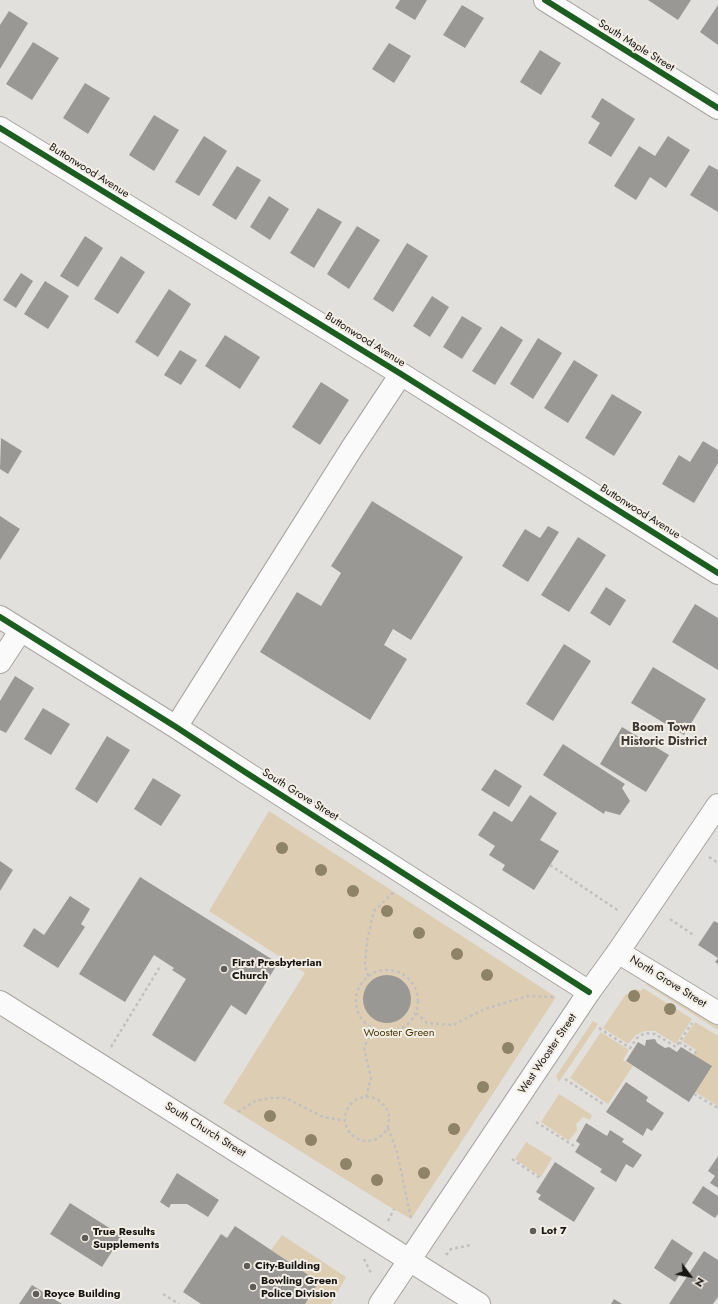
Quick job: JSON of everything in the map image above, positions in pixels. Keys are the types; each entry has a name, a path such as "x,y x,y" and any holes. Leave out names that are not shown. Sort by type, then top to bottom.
{"street":[{"name":"South Maple Street","path":"545,0 718,108"},
{"name":"Buttonwood Avenue","path":"0,128 401,374 718,573"},
{"path":"176,726 401,374"},
{"name":"South Grove Street","path":"0,617 176,726 252,777 589,992"},
{"path":"0,662 21,630"},
{"name":"West Wooster Street","path":"380,1304 589,992 718,805"},
{"name":"North Grove Street","path":"618,952 718,1013"},
{"name":"South Church Street","path":"0,1002 479,1304"}],"path":[{"path":"550,865 619,911"},
{"path":"368,976 365,966 366,941 374,911 394,892"},
{"path":"670,919 695,936"},
{"path":"111,1047 161,966"},
{"path":"388,969 398,971 407,976 418,993 416,1013 410,1022 402,1028 392,1032 372,1028 364,1022 358,1013 356,1003 357,993 361,983 368,976 377,971 388,969"},
{"path":"416,1013 427,1023 454,1025 485,1009 528,996 556,997"},
{"path":"599,1028 630,1048 637,1038 645,1034 655,1034 676,1047 695,1018"},
{"path":"366,1097 371,1078 364,1048 372,1028"},
{"path":"679,1042 699,1055"},
{"path":"565,1079 603,1104"},
{"path":"694,1094 718,1108"},
{"path":"366,1097 373,1097 386,1106 390,1120 384,1134 370,1141 357,1138 347,1127 346,1121 346,1114 353,1102 359,1098 366,1097"},
{"path":"238,1112 254,1101 271,1098 286,1098 323,1117 346,1121"},
{"path":"536,1122 574,1146"},
{"path":"388,1127 397,1152 411,1218"},
{"path":"512,1159 540,1178"},
{"path":"385,1225 394,1209"},
{"path":"446,1255 451,1248 471,1245"},
{"path":"364,1259 372,1275"},
{"path":"163,1294 180,1304"}],"green space":[{"name":"Wooster Green","path":"269,811 556,997 411,1219 223,1103 305,973 209,911"},
{"path":"649,983 718,1026 718,1030 645,984"},
{"path":"643,988 692,1019 676,1044 655,1031 645,1031 636,1035 628,1044 603,1028 626,994 630,996 634,989 641,991"},
{"path":"593,1021 598,1024 559,1082 556,1076"},
{"path":"695,1022 718,1036 718,1106 695,1092 693,1055 696,1050 682,1041"},
{"path":"601,1032 629,1050 623,1060 633,1066 608,1104 570,1078"},
{"path":"559,1094 592,1115 590,1120 583,1117 576,1124 577,1130 569,1141 541,1122"},
{"path":"526,1142 552,1158 541,1177 515,1159"},
{"path":"282,1235 346,1277 331,1304 305,1304 319,1282 271,1250"}],"building":[{"path":"400,0 427,0 415,20 395,8"},
{"path":"648,0 691,0 678,20"},
{"path":"462,5 484,18 465,48 443,35"},
{"path":"718,5 718,45 700,32"},
{"path":"9,11 28,23 0,69 0,25"},
{"path":"33,42 59,58 32,100 6,84"},
{"path":"389,43 411,56 394,83 372,69"},
{"path":"540,50 561,63 541,95 520,82"},
{"path":"85,83 110,98 88,134 63,118"},
{"path":"602,98 635,119 611,157 588,143 600,123 591,117"},
{"path":"154,115 179,130 154,171 129,155"},
{"path":"204,136 227,151 199,196 175,182"},
{"path":"668,136 690,150 666,188 650,177 636,200 614,186 639,146 655,156"},
{"path":"709,165 718,170 718,212 690,195"},
{"path":"237,166 261,180 236,220 212,205"},
{"path":"269,196 289,209 270,240 250,227"},
{"path":"318,208 342,222 314,268 290,253"},
{"path":"357,226 380,240 349,289 327,274"},
{"path":"85,236 103,248 78,287 60,276"},
{"path":"407,243 428,256 393,312 373,299"},
{"path":"121,256 145,272 118,314 94,299"},
{"path":"21,273 33,281 16,308 3,300"},
{"path":"45,281 69,296 48,329 24,314"},
{"path":"169,289 191,304 158,357 135,342"},
{"path":"432,296 449,307 430,337 413,326"},
{"path":"462,316 482,328 462,359 443,347"},
{"path":"501,326 523,340 495,385 472,371"},
{"path":"225,335 260,357 240,389 205,366"},
{"path":"538,338 562,353 533,399 510,384"},
{"path":"180,350 197,360 181,385 164,375"},
{"path":"574,360 598,375 568,423 544,408"},
{"path":"321,382 349,400 320,445 292,427"},
{"path":"612,394 642,412 614,456 585,438"},
{"path":"1,438 22,451 8,474 0,469"},
{"path":"703,441 718,450 718,463 694,503 662,484 679,455 690,462"},
{"path":"372,501 463,557 411,640 393,629 384,645 407,659 370,720 260,652 297,592 321,606 341,573 331,566"},
{"path":"0,516 20,529 0,560"},
{"path":"548,526 559,532 528,582 502,566 525,529 540,538"},
{"path":"578,537 606,555 569,612 541,595"},
{"path":"606,587 626,600 610,626 590,613"},
{"path":"695,604 718,618 718,670 672,642"},
{"path":"564,644 591,661 553,721 526,704"},
{"path":"653,667 706,699 684,735 631,703"},
{"path":"15,676 34,688 6,733 0,730 0,701"},
{"path":"43,708 70,724 51,755 24,739"},
{"path":"622,727 669,755 646,792 600,764"},
{"path":"107,736 130,750 97,803 75,789"},
{"path":"563,744 625,784 622,788 630,801 620,815 605,811 604,814 543,775"},
{"path":"495,769 522,786 509,807 481,790"},
{"path":"153,778 181,795 161,826 134,809"},
{"path":"530,795 557,813 540,840 559,851 534,890 502,870 505,865 489,855 495,846 478,835 494,811 512,822"},
{"path":"0,861 13,870 0,891"},
{"name":"First Presbyterian Church","path":"140,877 278,963 246,1015 231,1005 195,1062 152,1035 186,979 172,970 174,968 154,955 125,1002 79,974"},
{"path":"70,896 90,909 81,924 85,927 58,968 23,946 34,928 44,935"},
{"path":"714,921 718,923 718,958 698,945"},
{"path":"382,975 392,975 401,979 407,985 410,990 410,1008 401,1019 392,1023 382,1023 373,1019 367,1013 363,1004 363,994 367,985 373,979"},
{"path":"655,1039 657,1043 665,1048 669,1047 677,1052 681,1047 712,1066 689,1102 626,1061 638,1042 645,1046 646,1040"},
{"path":"626,1082 648,1097 646,1101 664,1113 652,1131 647,1128 643,1136 606,1112"},
{"path":"586,1123 607,1136 610,1130 624,1139 622,1142 642,1155 633,1168 626,1164 616,1182 600,1172 602,1169 575,1152 580,1144 576,1141"},
{"path":"718,1156 718,1188 710,1183 715,1176 708,1171"},
{"path":"555,1162 595,1188 574,1222 538,1199 541,1195 536,1192"},
{"path":"177,1173 219,1200 208,1217 187,1204 171,1204 169,1208 160,1202"},
{"path":"703,1186 718,1196 718,1214 715,1218 692,1203"},
{"path":"70,1203 122,1236 102,1267 50,1234"},
{"name":"City-Building","path":"235,1226 319,1282 305,1304 201,1304 183,1292 221,1234 227,1238"},
{"path":"672,1239 693,1253 675,1282 654,1268"},
{"path":"704,1251 718,1260 718,1297 713,1304 669,1304"},
{"name":"Royce Building","path":"32,1285 62,1304 19,1304"},
{"path":"614,1299 622,1304 611,1304"}],"cycle path":[{"path":"545,0 718,108"},
{"path":"0,128 401,374 718,573"},
{"path":"0,617 176,727 589,992"}],"place":[{"name":"First Presbyterian Church","path":"224,969"},
{"name":"Lot 7","path":"533,1231"},
{"name":"True Results Supplements","path":"85,1238"},
{"name":"City-Building","path":"247,1266"},
{"name":"Bowling Green Police Division","path":"253,1287"},
{"name":"Royce Building","path":"36,1294"}],"district":[{"name":"Boom Town Historic District","path":"664,735"}]}
